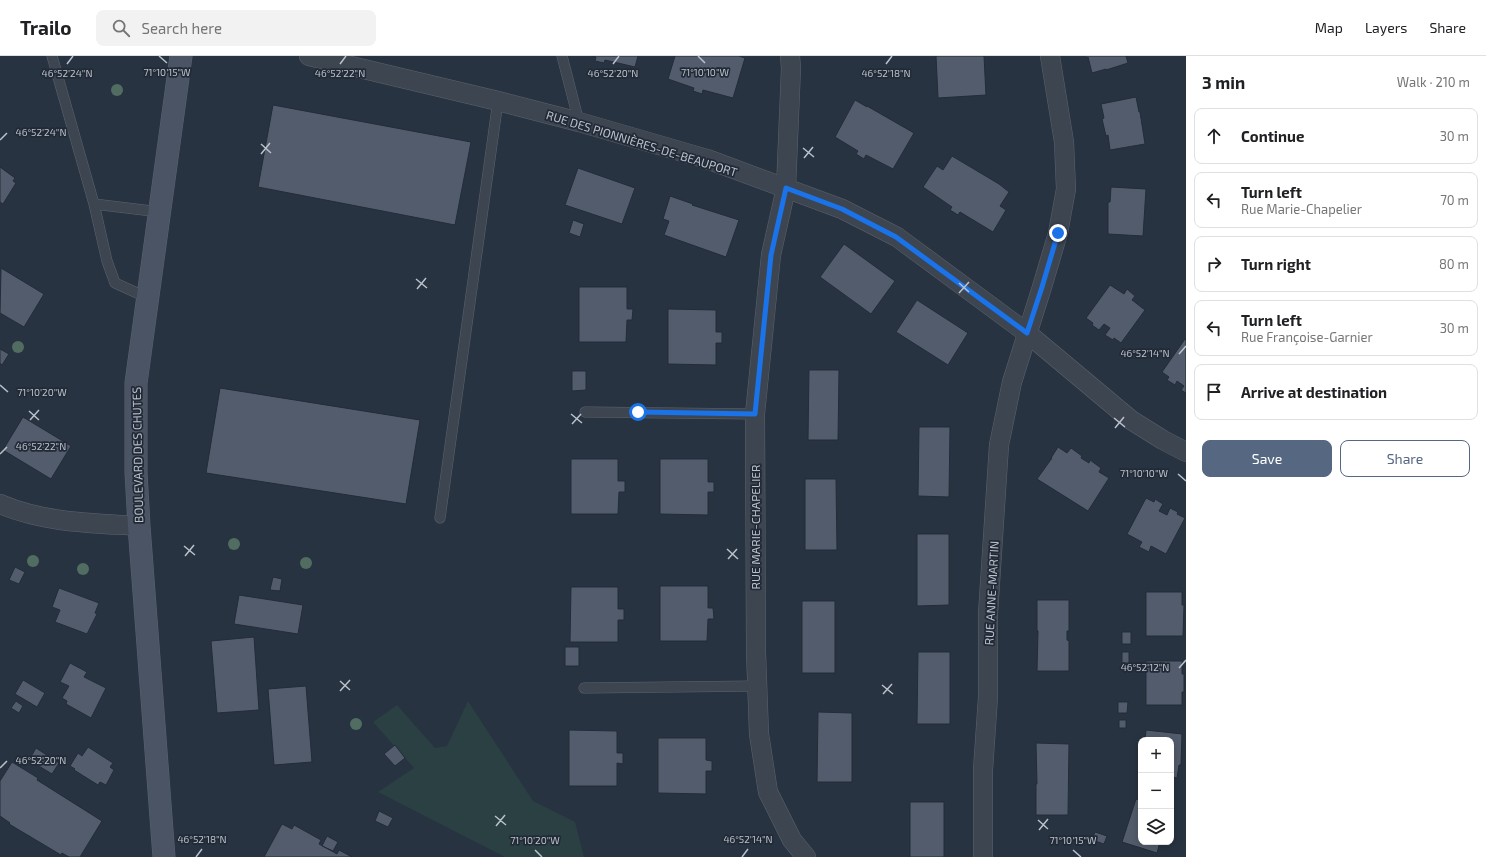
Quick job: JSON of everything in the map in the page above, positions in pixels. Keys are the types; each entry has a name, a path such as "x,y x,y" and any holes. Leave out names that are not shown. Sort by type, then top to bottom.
{"street":[{"name":"BOULEVARD DES CHUTES","path":"164,857 139,526 136,472 136,383 181,56"},
{"name":"RUE DES PIONNIÈRES-DE-BEAUPORT","path":"309,56 579,122 707,160 842,209 896,237 1027,333 1131,420 1186,452"},
{"name":"RUE MARIE-CHAPELIER","path":"790,56 791,68 786,188 771,255 755,414 754,535 759,734 768,792 792,840 806,857"},
{"name":"RUE ANNE-MARTIN","path":"983,857 984,770 988,697 988,614 999,444 1012,382 1058,233 1066,189 1064,142 1050,56"},
{"path":"0,504 18,512 60,521 139,526"}],"lane":[{"path":"52,56 94,204 107,261 115,283 148,298"},
{"path":"562,56 579,122"},
{"path":"440,518 498,101"},
{"path":"94,204 160,212"},
{"path":"585,412 755,414"},
{"path":"584,688 758,686"}],"green space":[{"path":"468,701 533,801 575,822 584,857 505,857 378,792 414,768 373,722 397,705 435,748 447,746"}],"building":[{"path":"591,56 638,56 635,67 605,60 604,63 595,61 596,57"},
{"path":"675,56 739,56 745,58 733,98 703,90 702,94 693,91 694,88 668,79"},
{"path":"936,56 984,56 986,95 938,98"},
{"path":"1085,56 1126,56 1128,63 1092,73 1088,57 1086,58"},
{"path":"1136,97 1145,144 1110,150 1108,135 1106,136 1102,119 1104,118 1101,104"},
{"path":"855,100 914,133 893,169 866,155 864,159 856,154 858,151 835,137"},
{"path":"273,105 471,142 455,225 258,187"},
{"path":"952,156 999,184 1009,192 1000,206 1006,210 993,232 960,212 958,215 950,210 952,207 923,187 937,166 943,170"},
{"path":"0,167 15,178 13,181 16,183 3,204 0,202"},
{"path":"578,168 635,188 622,224 565,205"},
{"path":"1111,187 1146,189 1143,236 1108,234 1108,202 1110,202"},
{"path":"670,196 693,204 692,205 739,220 726,257 664,235 669,221 663,219"},
{"path":"573,220 584,224 580,237 569,233"},
{"path":"844,244 895,281 871,314 820,277"},
{"path":"1,268 44,294 24,327 0,313"},
{"path":"1110,285 1124,294 1127,289 1135,296 1132,300 1145,310 1121,343 1114,338 1113,340 1105,335 1110,328 1104,324 1099,330 1086,318"},
{"path":"579,287 627,287 627,309 633,309 632,320 627,320 626,342 579,342"},
{"path":"917,300 968,333 948,365 896,332"},
{"path":"668,309 716,310 716,332 722,332 722,343 716,343 716,365 668,364"},
{"path":"1185,339 1186,393 1181,390 1184,386 1177,381 1175,385 1167,380 1169,377 1162,372"},
{"path":"0,349 9,354 2,365 0,363"},
{"path":"809,370 839,370 838,440 808,440"},
{"path":"572,371 586,371 586,390 572,391"},
{"path":"220,388 420,420 406,504 206,473"},
{"path":"23,417 71,446 51,479 3,450"},
{"path":"919,427 950,427 949,497 918,496"},
{"path":"1058,447 1067,453 1071,448 1082,456 1081,458 1089,463 1090,460 1101,468 1099,472 1109,478 1088,511 1037,479"},
{"path":"571,459 618,459 618,481 625,481 625,492 619,492 618,514 571,514"},
{"path":"660,459 708,459 708,482 714,482 714,492 708,492 708,515 660,514"},
{"path":"805,479 836,479 837,550 805,550"},
{"path":"1146,498 1154,502 1155,499 1163,504 1159,511 1167,515 1170,508 1185,518 1166,554 1151,546 1149,552 1139,547 1142,542 1127,534"},
{"path":"917,534 949,534 949,605 917,606"},
{"path":"15,567 25,572 19,584 9,580"},
{"path":"273,577 282,579 280,591 270,590"},
{"path":"660,586 708,586 708,608 713,608 714,619 708,619 707,641 660,641"},
{"path":"571,587 618,587 618,609 624,609 624,620 618,620 618,642 570,642"},
{"path":"59,588 99,603 95,613 97,614 87,634 55,622 60,610 52,607"},
{"path":"1146,592 1182,592 1182,605 1184,605 1183,636 1146,636"},
{"path":"239,595 303,605 298,634 234,624"},
{"path":"1037,600 1069,600 1069,631 1067,631 1067,640 1069,641 1069,671 1037,671"},
{"path":"802,601 835,601 835,673 802,673"},
{"path":"1122,632 1131,632 1131,644 1122,644"},
{"path":"254,637 259,710 217,713 211,641"},
{"path":"565,647 579,647 579,666 565,666"},
{"path":"918,652 950,652 950,724 917,724"},
{"path":"1122,652 1129,652 1129,663 1122,663"},
{"path":"1146,661 1182,661 1184,692 1182,692 1182,705 1146,705"},
{"path":"70,663 87,672 84,677 106,688 91,718 66,704 67,701 62,698 69,686 60,682"},
{"path":"23,680 45,693 37,707 15,694"},
{"path":"306,686 312,762 274,765 268,689"},
{"path":"16,701 23,706 19,713 11,708"},
{"path":"1118,702 1128,702 1127,713 1118,713"},
{"path":"818,712 852,713 852,782 817,782"},
{"path":"1119,720 1126,720 1126,728 1119,728"},
{"path":"569,730 617,731 617,753 623,753 623,764 617,763 617,786 569,786"},
{"path":"1146,730 1182,734 1181,765 1179,765 1177,778 1174,778 1174,737 1145,737"},
{"path":"658,738 706,738 706,760 712,761 712,771 706,771 706,794 658,793"},
{"path":"1036,743 1069,744 1068,815 1036,815"},
{"path":"395,745 405,758 395,766 384,754"},
{"path":"88,747 113,763 110,767 114,770 106,785 100,782 98,785 70,766 78,753 82,756"},
{"path":"36,748 59,763 52,774 29,760"},
{"path":"12,762 38,778 37,780 102,821 80,857 69,857 62,853 61,855 9,824 10,823 0,816 0,781"},
{"path":"1136,799 1138,800 1138,845 1159,845 1157,853 1122,842"},
{"path":"910,802 944,802 944,857 910,857"},
{"path":"379,811 393,818 388,827 375,821"},
{"path":"282,824 292,829 294,825 321,840 319,844 337,854 339,850 352,857 264,857"},
{"path":"1095,832 1107,836 1104,844 1092,840"},
{"path":"327,836 338,842 333,851 322,846"}],"route":[{"path":"638,412 755,414 771,255 786,188 842,209 896,237 1027,333 1058,233"}]}
